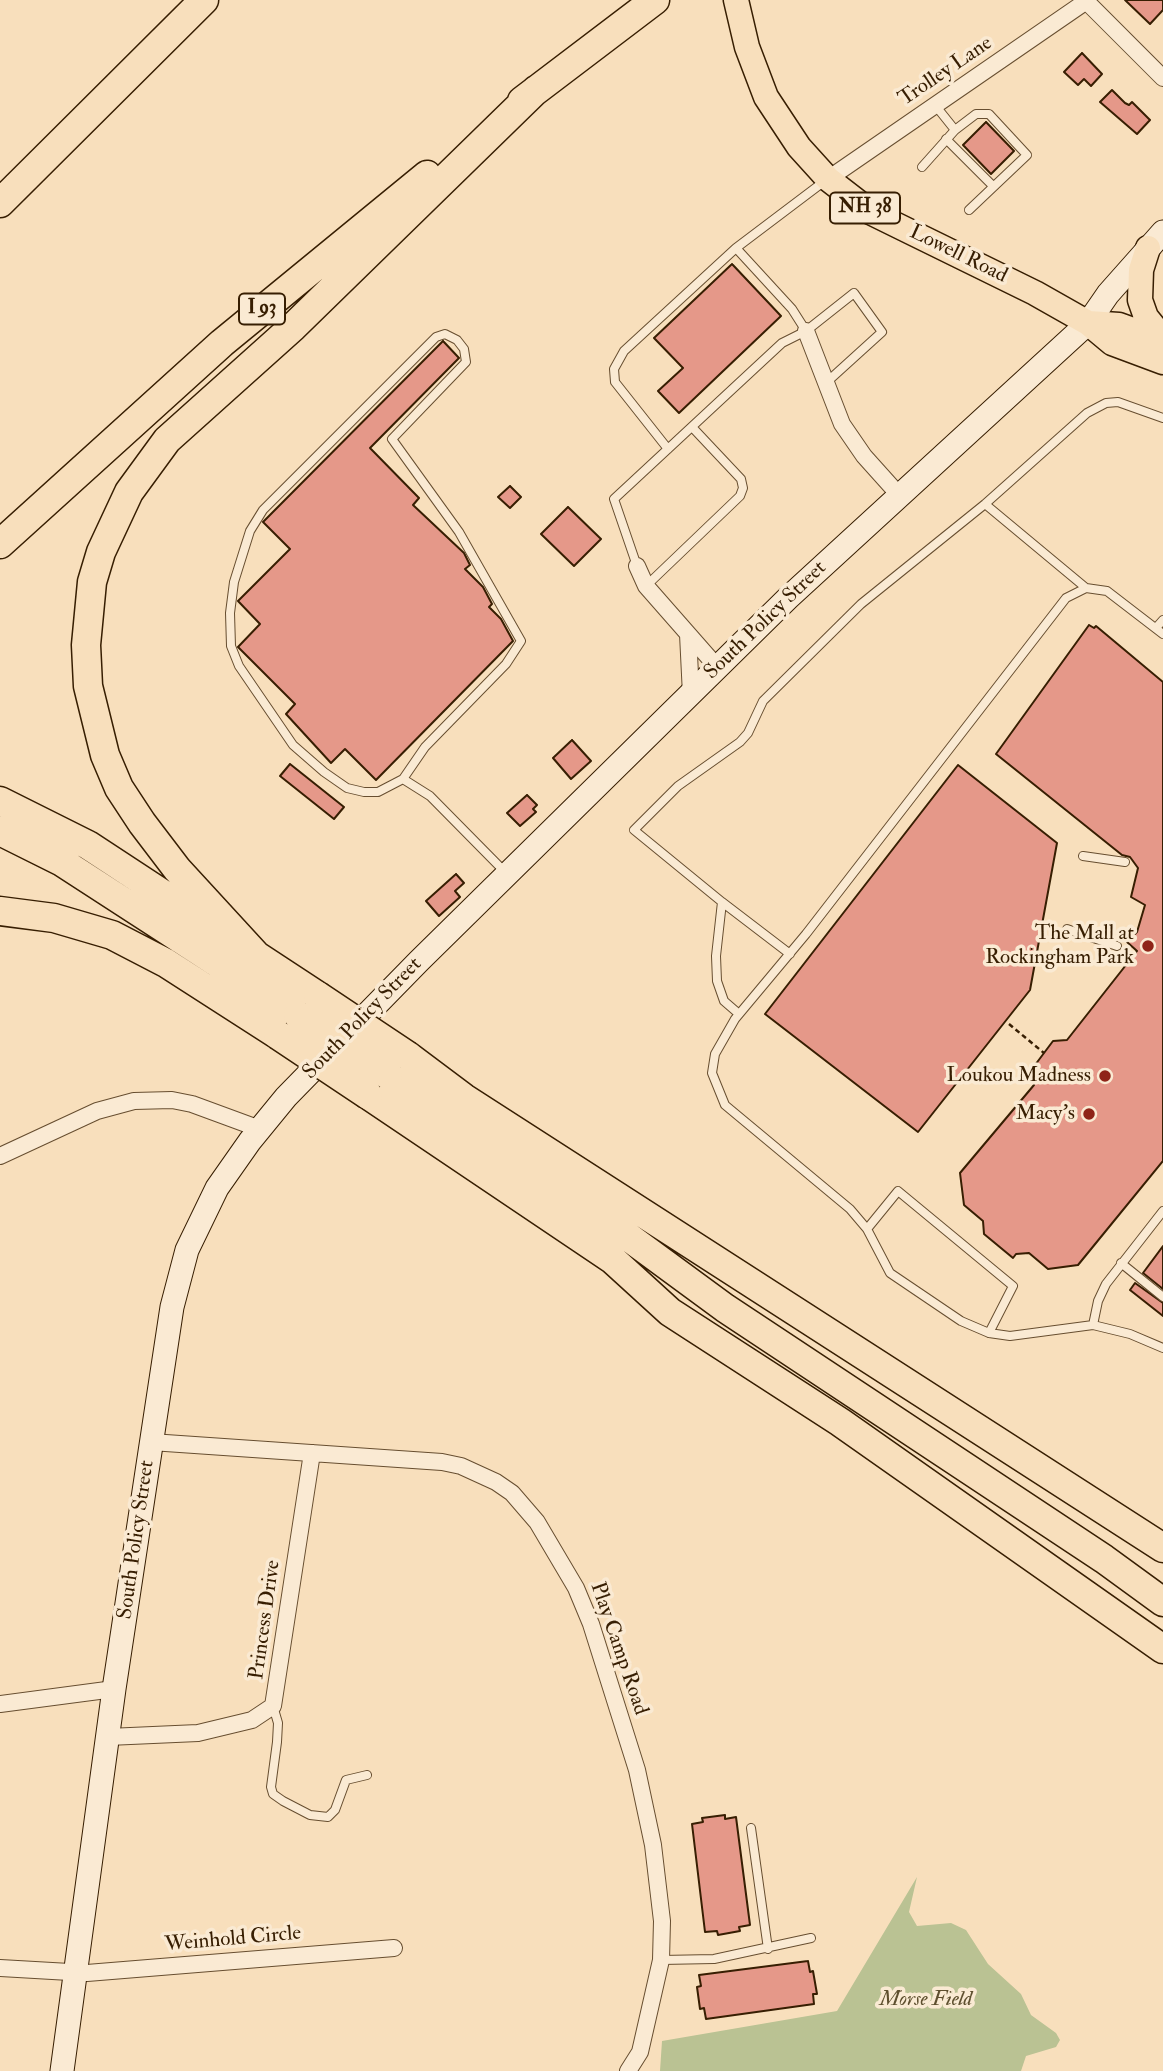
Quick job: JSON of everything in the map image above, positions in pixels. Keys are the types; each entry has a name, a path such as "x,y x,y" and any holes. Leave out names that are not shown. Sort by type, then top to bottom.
{"highway":[{"path":"0,203 204,0"},
{"name":"I 93","path":"0,544 231,335 397,198 655,0"},
{"path":"308,1005 256,955 177,869 142,823 120,788 105,755 88,686 86,645 92,582 101,552 129,492 167,440 293,327 536,90"},
{"path":"0,801 88,845 256,955"},
{"path":"0,831 62,862 308,1005 398,1066 725,1308 1072,1537 1163,1602"},
{"path":"0,911 54,918 112,935 166,962 613,1260 670,1312 840,1422 1163,1649"},
{"path":"398,1066 464,1097 1163,1548"},
{"path":"613,1260 725,1308"}],"main road":[{"name":"Lowell Road","path":"736,0 747,47 766,97 799,147 828,179 873,213 1035,293 1088,323"},
{"path":"1156,240 1141,270 1140,300 1146,317 1163,340"},
{"name":"NH 38","path":"1088,323 1119,325 1163,340"},
{"name":"NH 38","path":"1088,323 1112,343 1163,362"}],"street":[{"name":"Trolley Lane","path":"828,179 1087,1"},
{"path":"1087,1 1163,78"},
{"name":"South Policy Street","path":"62,2071 114,1689 172,1307 187,1250 217,1188 260,1129 400,981 718,668 899,495 1088,323 1108,294 1156,240"},
{"path":"806,331 828,381 842,424 852,441 899,495"},
{"path":"637,566 646,586 718,668"},
{"path":"688,634 691,695"},
{"path":"0,1156 97,1111 134,1101 172,1100 192,1104 260,1129"},
{"name":"Play Camp Road","path":"151,1442 442,1462 461,1466 496,1482 512,1493 537,1522 576,1588 591,1624 636,1770 653,1845 662,1921 662,1960 640,2052 628,2071"},
{"name":"Princess Drive","path":"108,1737 198,1733 252,1720 273,1706 312,1453"},
{"path":"0,1704 114,1689"},
{"name":"Weinhold Circle","path":"0,1968 75,1973 394,1948"}],"lane":[{"path":"935,105 955,130"},
{"path":"922,167 955,130 976,114 989,114 1027,155 969,210"},
{"path":"946,139 993,186"},
{"path":"668,449 615,382 614,369 624,351 736,248 828,179"},
{"path":"736,248 792,309 806,331"},
{"path":"637,566 614,499 782,343 806,331 854,293 882,332 828,381"},
{"path":"445,334 457,340 464,349 466,362 392,439 460,532 521,641 506,664 425,747 403,779 378,792 347,788 293,745 239,666 231,646 230,613 234,582 250,531 263,510 436,337 445,334"},
{"path":"790,954 634,830 678,786 740,742 748,733 764,701 861,604 985,504 1097,407 1118,402 1163,418"},
{"path":"646,586 740,496 743,488 741,479 692,427"},
{"path":"985,504 1086,588 1107,591 1159,631 1163,620"},
{"path":"1086,588 1066,598 1041,627 790,954 739,1014 715,1054 712,1073 725,1105 850,1209 867,1229 890,1273 961,1321 989,1333 1010,1336 1093,1325 1130,1334 1163,1348"},
{"path":"403,779 430,796 507,874"},
{"path":"1083,856 1125,862"},
{"path":"722,902 716,957 717,982 724,1001 739,1014"},
{"path":"1067,929 1117,946"},
{"path":"867,1229 898,1191 1013,1286 989,1333"},
{"path":"1093,1325 1098,1301 1121,1263 1163,1211"},
{"path":"1121,1263 1163,1297"},
{"path":"273,1706 278,1723 271,1787 273,1794 310,1815 328,1817 335,1810 346,1780 367,1775"},
{"path":"751,1828 768,1949"},
{"path":"662,1960 714,1959 811,1938"}],"path":[{"path":"1009,1024 1044,1053"}],"green space":[{"name":"Morse Field","path":"917,1877 909,1912 917,1926 951,1923 966,1930 988,1964 1021,1994 1031,2015 1056,2033 1060,2040 1056,2047 1026,2056 1021,2071 660,2071 662,2041 837,2011"}],"building":[{"path":"1125,0 1163,0 1163,10 1150,24"},
{"path":"1082,53 1102,74 1091,86 1084,79 1078,85 1064,72"},
{"path":"1112,90 1125,103 1129,105 1132,102 1150,120 1137,134 1100,102"},
{"path":"986,122 1014,151 991,174 963,145"},
{"path":"732,264 781,316 679,413 658,391 683,368 654,338"},
{"path":"443,341 459,358 370,448 419,498 413,505 464,553 470,565 465,569 483,587 492,604 489,607 501,619 513,641 376,780 345,749 331,763 286,714 295,704 238,647 260,624 238,601 290,549 263,522"},
{"path":"510,486 521,497 510,508 498,497"},
{"path":"568,507 601,539 574,566 541,534"},
{"name":"The Mall at Rockingham Park","path":"1089,625 1094,628 1096,626 1163,682 1163,1161 1078,1265 1048,1269 1029,1253 1016,1254 1013,1258 984,1234 983,1221 964,1205 960,1173 1034,1085 1032,1069 1053,1041 1067,1040 1137,951 1127,942 1137,932 1145,905 1131,897 1138,868 1130,857 1122,855 996,754"},
{"path":"572,740 591,761 571,779 553,758"},
{"path":"290,764 344,807 334,819 280,776"},
{"path":"958,765 1057,843 1030,990 918,1132 765,1014"},
{"path":"527,795 537,805 533,809 536,812 520,826 507,813"},
{"path":"456,874 464,883 455,891 460,897 439,916 426,901"},
{"path":"1163,1246 1163,1289 1143,1273"},
{"path":"1135,1283 1163,1303 1163,1316 1130,1290"},
{"path":"725,1815 725,1819 736,1817 750,1925 739,1927 740,1931 718,1935 717,1931 705,1932 692,1824 703,1822 702,1818"},
{"path":"808,1961 810,1972 813,1971 817,1994 813,1994 814,2004 706,2019 704,2008 700,2009 697,1987 701,1986 699,1975"}],"place":[{"name":"The Mall at Rockingham Park","path":"1148,946"},
{"name":"Loukou Madness","path":"1105,1076"},
{"name":"Macy's","path":"1089,1114"}]}
